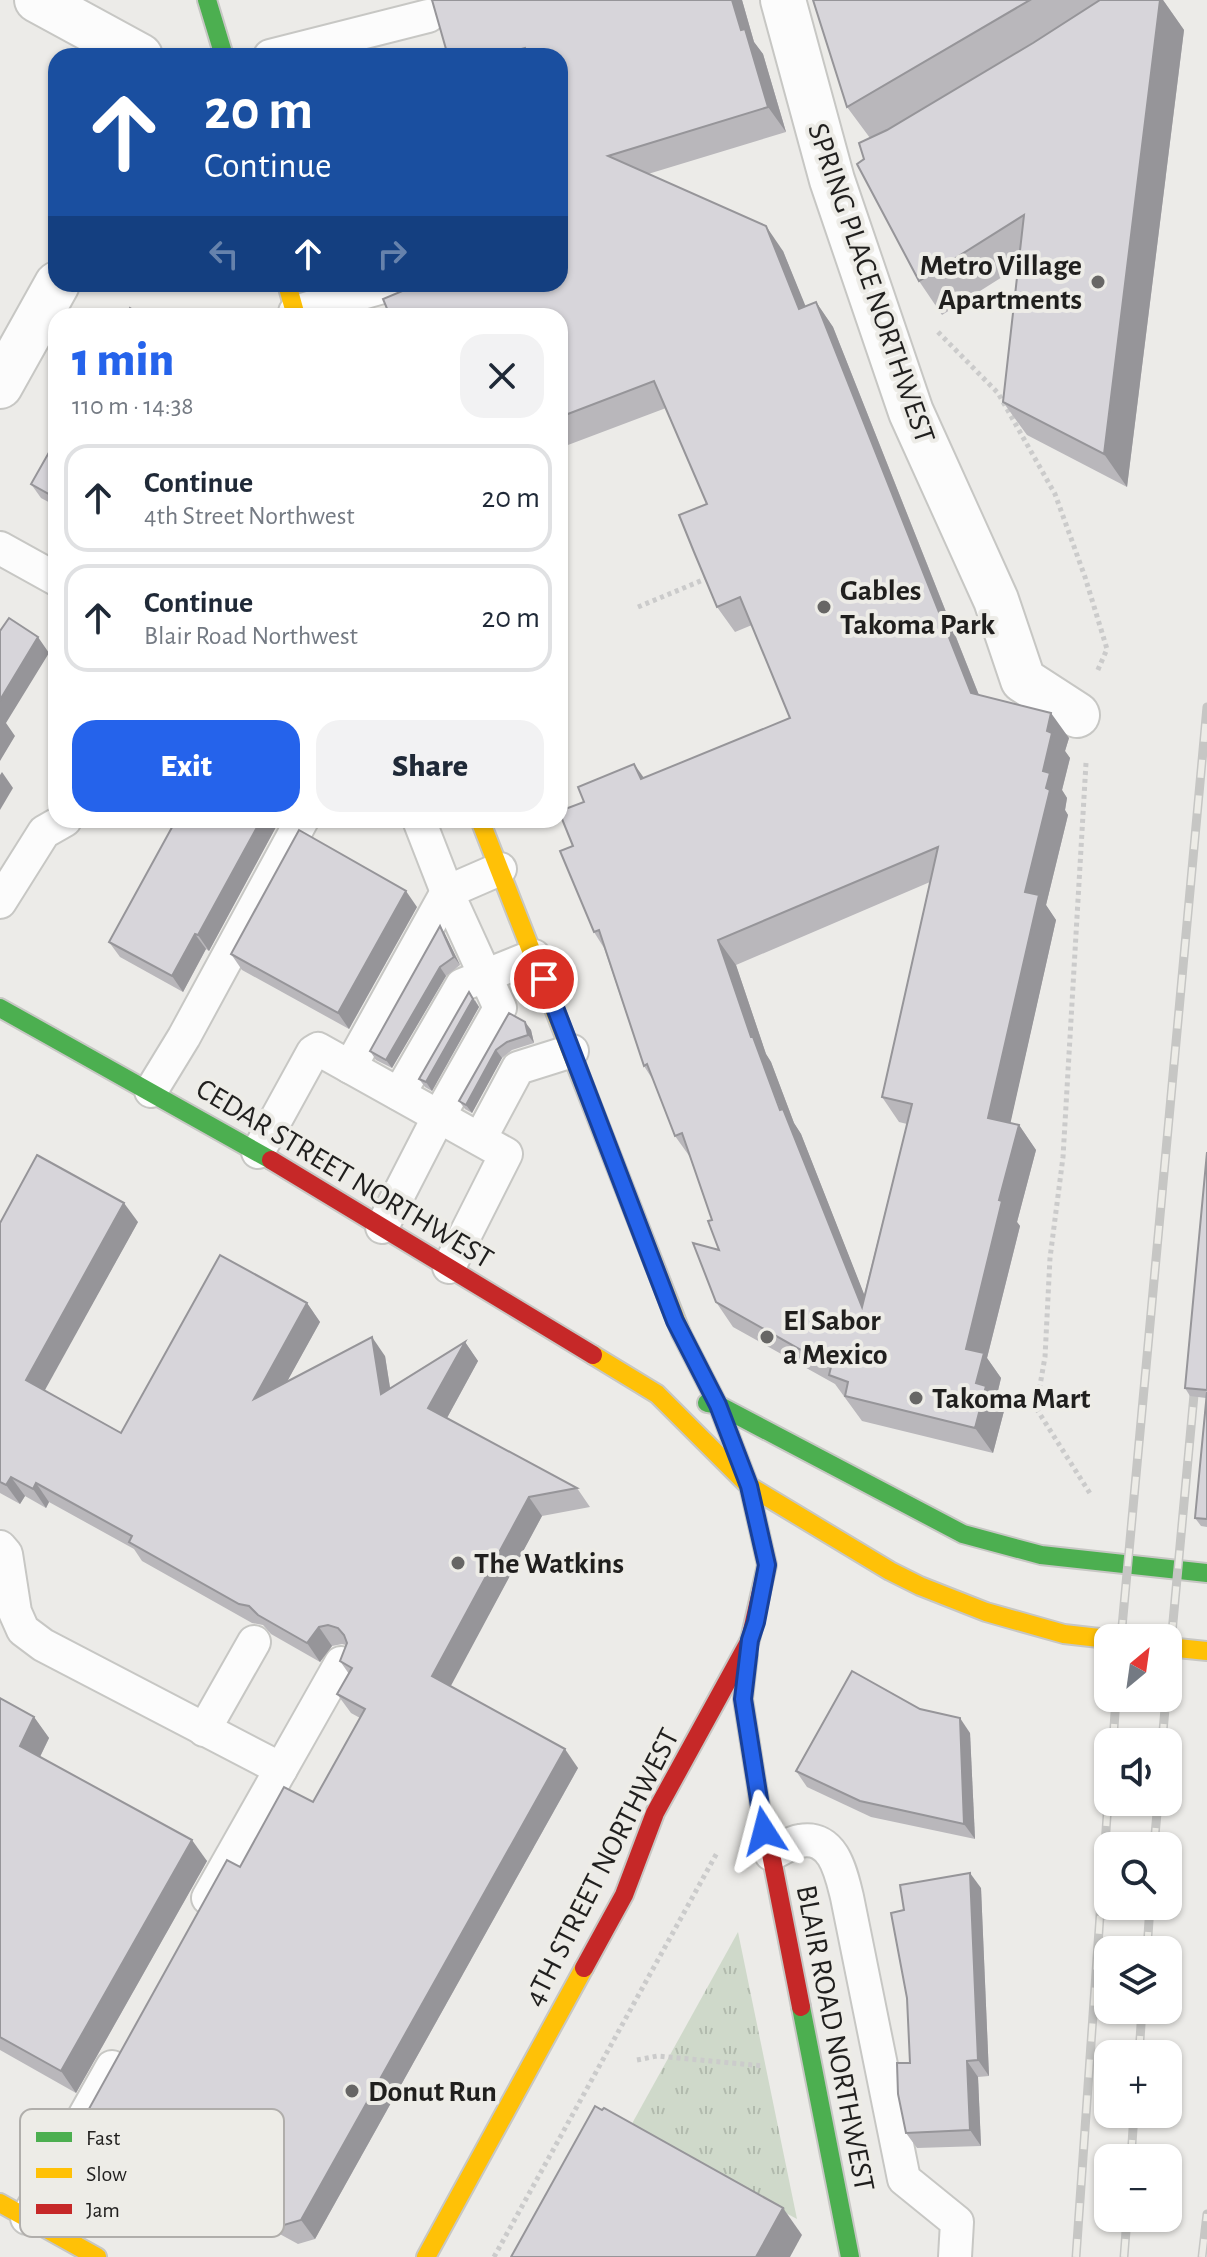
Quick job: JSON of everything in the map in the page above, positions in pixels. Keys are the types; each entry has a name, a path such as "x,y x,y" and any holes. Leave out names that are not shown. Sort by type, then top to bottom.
{"main road":[{"path":"207,0 222,48"},
{"path":"483,828 675,1321 718,1405 749,1486"},
{"name":"CEDAR STREET NORTHWEST","path":"0,1008 258,1152 657,1394 749,1486 920,1586 986,1612 1064,1634 1094,1637"},
{"name":"CEDAR STREET NORTHWEST","path":"657,1394 718,1405 963,1534 1041,1555 1207,1573"},
{"name":"4TH STREET NORTHWEST","path":"426,2257 624,1895 655,1813 750,1640 767,1565 749,1486"},
{"name":"BLAIR ROAD NORTHWEST","path":"750,1640 743,1699 764,1831 850,2257"},
{"path":"1182,1648 1207,1651"},
{"path":"62,2237 97,2257"}],"street":[{"path":"37,0 125,48"},
{"name":"SPRING PLACE NORTHWEST","path":"783,0 844,175 911,412 996,600 1023,680 1077,715"},
{"path":"0,386 53,292"}],"lane":[{"path":"302,48 428,16"},
{"path":"292,304 353,292"},
{"path":"0,548 48,575"},
{"path":"0,902 44,832 51,828"},
{"path":"151,1091 184,1037 298,828"},
{"path":"382,1227 439,1116 500,1008 447,892 422,828"},
{"path":"350,1067 447,892 500,869"},
{"path":"399,1094 462,985 534,956"},
{"path":"258,1152 313,1052 318,1049 493,1147"},
{"path":"449,1267 518,1068 572,1051"},
{"path":"0,1547 6,1554 15,1612 23,1630 43,1645 281,1769"},
{"path":"204,1730 254,1642"},
{"path":"195,1921 341,1663"},
{"path":"771,1854 801,1840 823,1845 833,1854 847,1897 904,2179 957,2222 955,2257"},
{"path":"82,2109 124,2046"}],"path":[{"path":"929,323 998,393 1055,494 1107,649 1077,715 1089,737 1080,841 1063,1157 1050,1258 1045,1357 1036,1408 1091,1495"},
{"path":"638,607 711,577"},
{"path":"494,2257 721,1846"},
{"path":"637,2060 657,2056 767,2067"}],"green space":[{"path":"738,1932 797,2219 629,2129"}],"building":[{"path":"432,0 732,0 741,30 745,29 768,107 608,156 766,226 799,309 816,302 971,693 1051,713 1047,731 1052,733 1043,771 1050,773 1046,788 1050,790 1025,892 1039,895 988,1118 1019,1125 966,1349 984,1353 976,1383 986,1386 975,1428 845,1396 848,1382 829,1375 831,1367 716,1302 693,1243 719,1250 682,1133 675,1136 647,1064 644,1066 599,930 594,932 560,851 573,846 566,828 568,808 584,802 578,787 634,764 641,779 790,718 740,597 717,607 679,515 707,504 654,381 568,414 568,308 387,308 383,299 400,292 568,292 568,48 446,48","holes":["938,847 882,1097 912,1104 862,1307 751,1037 718,940"]},
{"path":"813,0 1030,0 847,107"},
{"name":"Metro Village Apartments","path":"1100,0 1160,0 1104,454 1003,402 1024,215 919,281 857,164 864,159 859,143 887,130"},
{"path":"48,454 48,494 31,484"},
{"path":"9,618 38,637 0,700 0,631"},
{"path":"172,828 257,828 172,976 109,942"},
{"path":"299,830 406,891 338,1013 231,954"},
{"path":"440,926 454,957 440,967 386,1060 370,1051"},
{"path":"469,992 473,999 426,1082 419,1079"},
{"path":"509,1013 525,1022 528,1035 507,1042 496,1050 466,1105 459,1101"},
{"path":"1207,1152 1207,1390 1185,1388"},
{"path":"37,1155 124,1203 26,1380 121,1433 220,1255 307,1303 254,1399 372,1337 381,1394 465,1342 428,1408 577,1488 529,1497 432,1676 565,1749 301,2220 284,2225 284,2109 89,2109 227,1860 240,1867 284,1787 313,1802 365,1709 337,1694 352,1668 340,1661 347,1643 338,1628 328,1625 319,1627 307,1643 258,1615 249,1606 239,1604 129,1542 132,1536 36,1483 33,1489 11,1477 6,1485 0,1482 0,1223"},
{"path":"1207,1392 1207,1519 1195,1518"},
{"path":"852,1671 920,1709 960,1718 964,1824 860,1801 796,1771"},
{"path":"0,1698 34,1717 20,1746 192,1840 61,2071 0,2037"},
{"path":"970,1873 978,2060 967,2061 970,2130 906,2133 898,2094 897,2063 910,2063 907,1998 891,1913 904,1910 900,1885"},
{"path":"595,2106 604,2108 783,2208 756,2257 511,2257"}],"railway":[{"path":"1122,1624 1207,707"},
{"path":"1173,1624 1196,1373"},
{"path":"1114,1728 1115,1712"},
{"path":"1163,1728 1165,1712"},
{"path":"1076,2257 1107,1816"},
{"path":"1155,1832 1157,1816"},
{"path":"1148,1936 1149,1920"},
{"path":"1140,2040 1141,2024"},
{"path":"1132,2144 1133,2128"},
{"path":"1202,2257 1207,2214"},
{"path":"1124,2257 1126,2232"}],"traffic: fast":[{"path":"207,0 222,48"},
{"path":"0,1008 271,1160"},
{"path":"707,1403 718,1405 963,1534 1041,1555 1207,1573"},
{"path":"801,2007 850,2257"}],"traffic: slow":[{"path":"289,292 294,308"},
{"path":"483,828 681,1333"},
{"path":"593,1355 657,1394 749,1486 890,1571 986,1612 1064,1634 1094,1637"},
{"path":"1182,1648 1207,1651"},
{"path":"426,2257 584,1968"},
{"path":"0,2203 20,2214"},
{"path":"61,2237 97,2257"}],"traffic: jam":[{"path":"271,1160 593,1355"},
{"path":"584,1968 624,1895 655,1813 750,1640 767,1565 749,1486 718,1405 681,1333"},
{"path":"748,1655 743,1699 764,1831 801,2007"}],"place":[{"name":"Metro Village Apartments","path":"1098,282"},
{"name":"Gables Takoma Park","path":"824,607"},
{"name":"El Sabor a Mexico","path":"767,1337"},
{"name":"Takoma Mart","path":"916,1398"},
{"name":"The Watkins","path":"458,1563"},
{"name":"Donut Run","path":"352,2091"}],"route":[{"path":"544,979 675,1321 718,1405 749,1486 767,1565 750,1640 743,1699 764,1831"}]}
